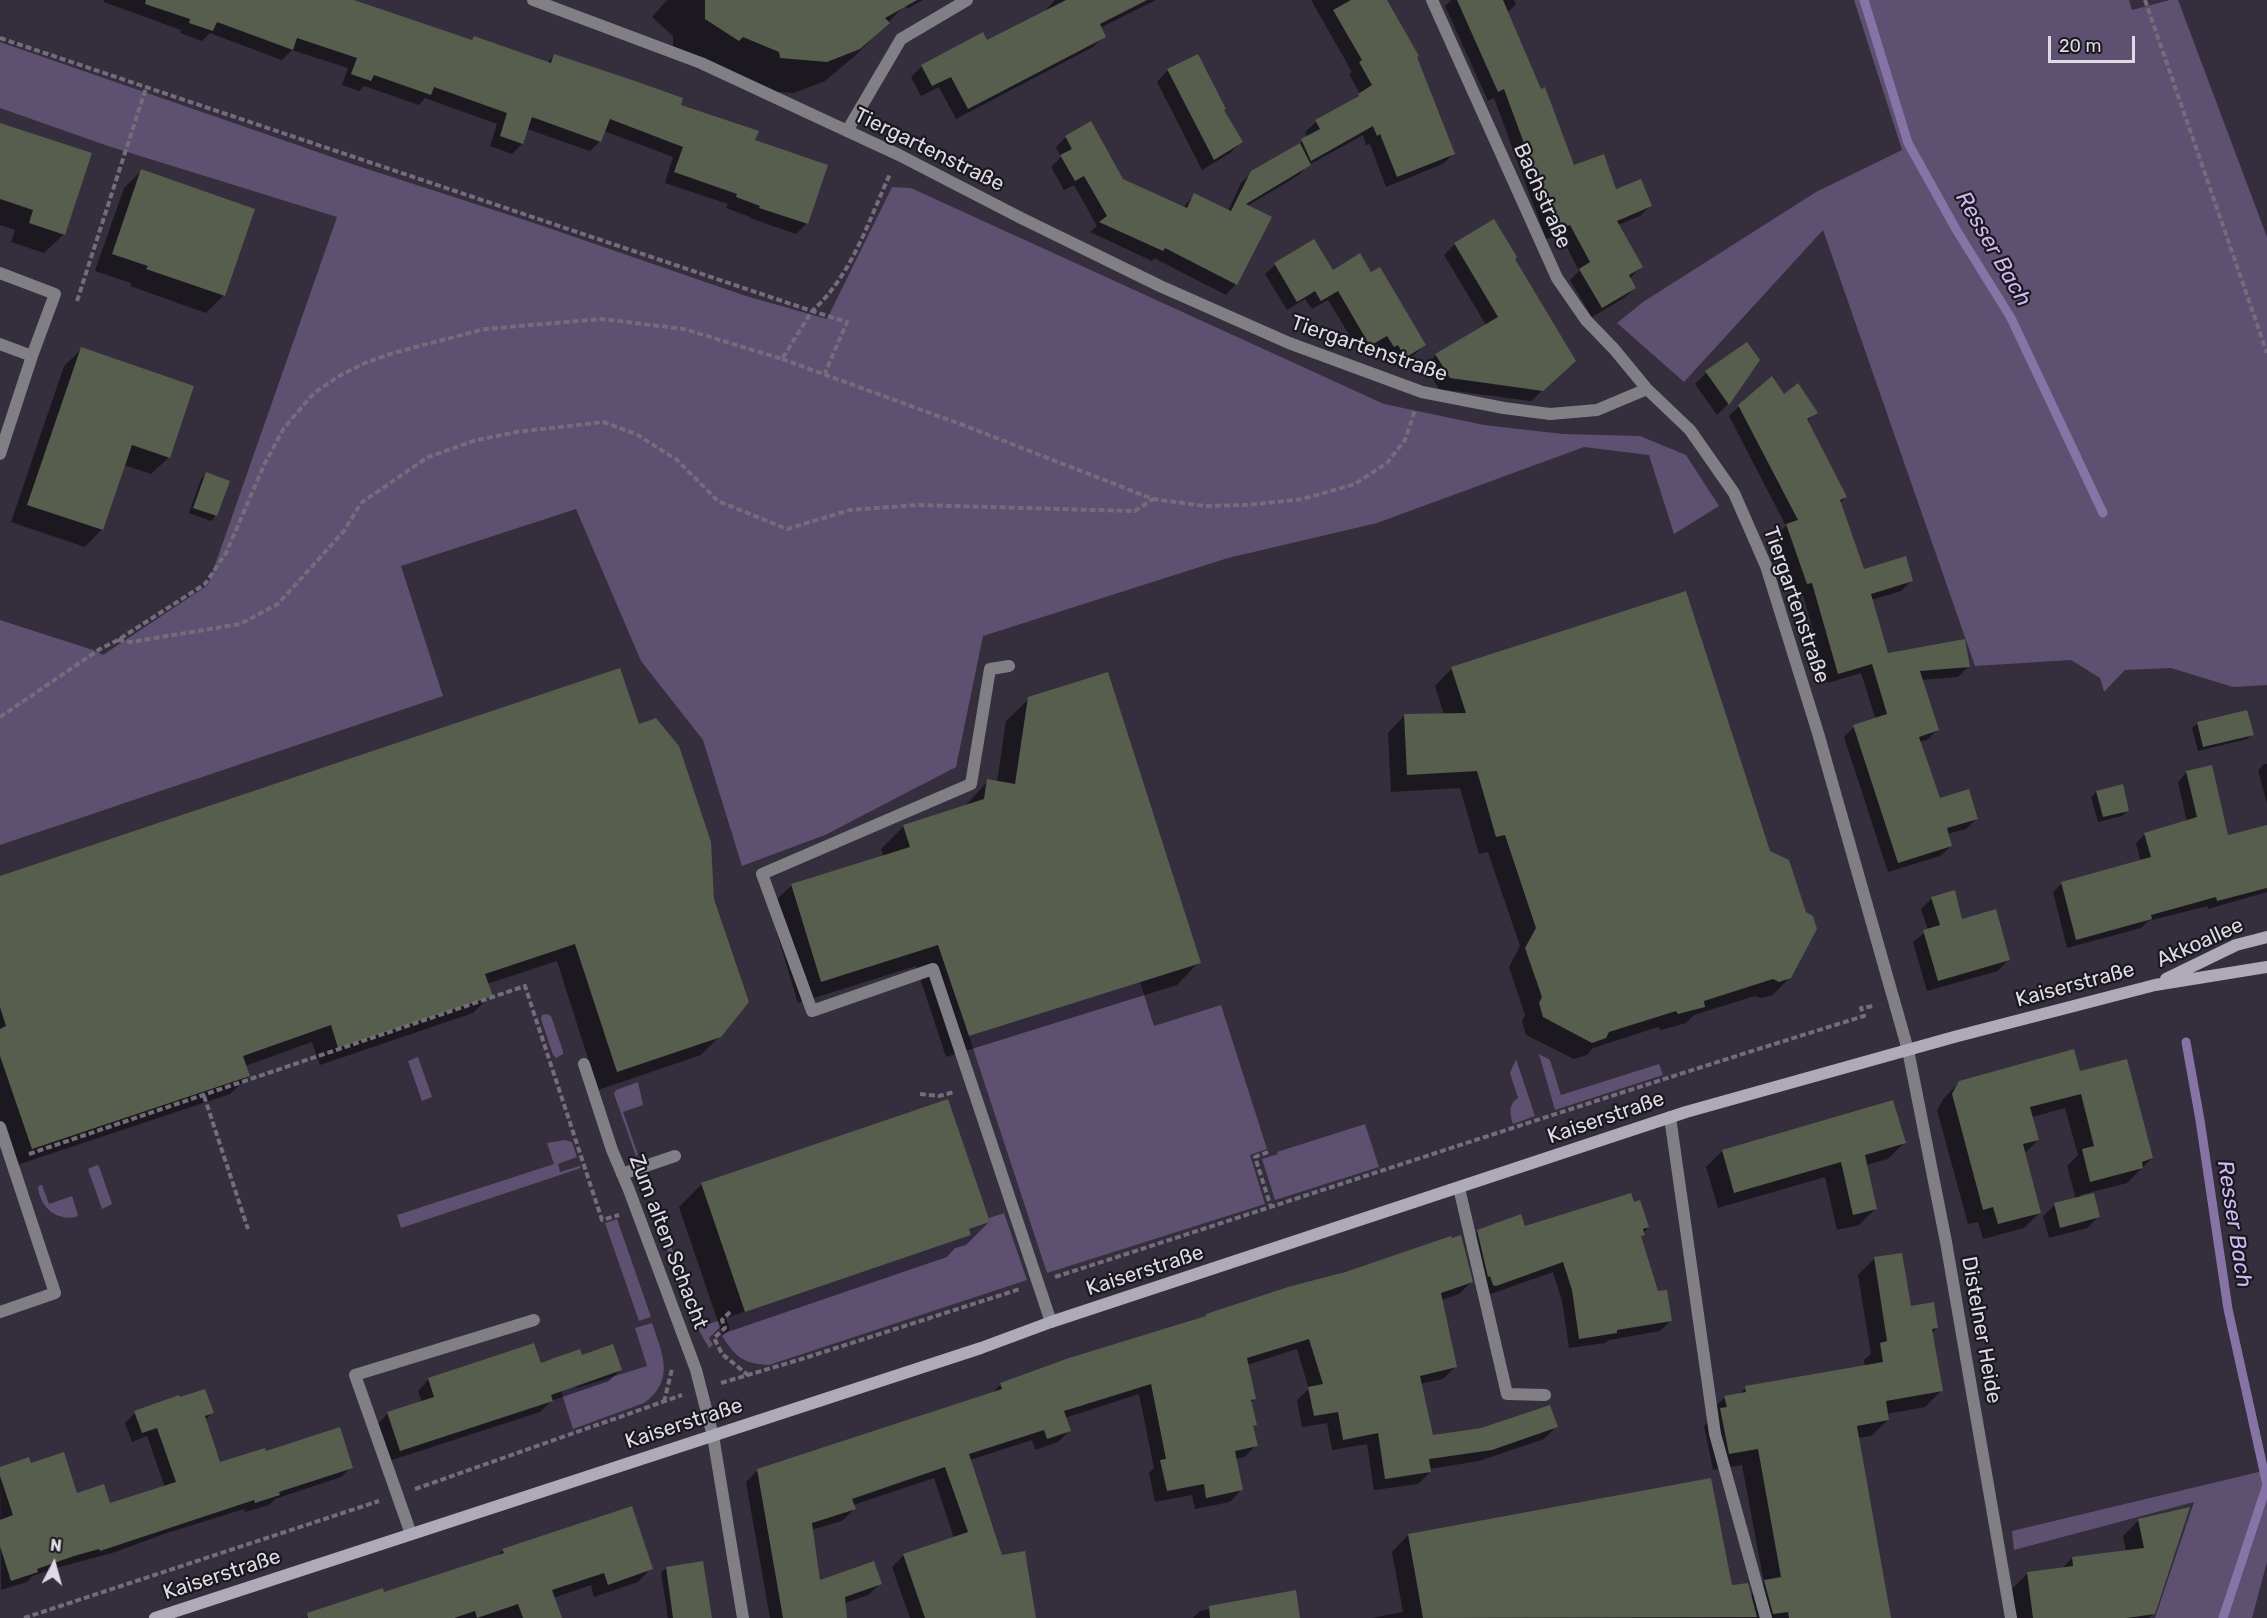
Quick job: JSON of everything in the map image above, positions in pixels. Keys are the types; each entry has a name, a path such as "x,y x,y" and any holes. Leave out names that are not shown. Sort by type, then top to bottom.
{"main road":[{"name":"Akkoallee","path":"2154,985 2236,945 2267,936"},
{"name":"Akkoallee","path":"2154,985 2267,967"},
{"name":"Kaiserstraße","path":"155,1618 981,1348 1051,1322 1670,1117 1908,1050 2154,985"}],"street":[{"name":"Tiergartenstraße","path":"533,0 701,63 899,155 1160,286 1289,343 1422,392 1504,408 1550,414 1597,410 1647,389 1690,430 1734,493 1766,566 1821,745 1908,1050"},
{"path":"847,131 902,39 967,0"},
{"name":"Bachstraße","path":"1432,0 1557,278 1586,320 1647,389"},
{"path":"0,273 55,294 0,454"},
{"path":"0,344 32,356"},
{"path":"1009,666 990,669 971,784 762,874 812,1011 933,969 1051,1322"},
{"name":"Distelner Heide","path":"1908,1050 1946,1242 2010,1618"},
{"name":"Zum alten Schacht","path":"584,1064 612,1150 696,1370 713,1436 743,1618"},
{"path":"1670,1117 1715,1434 1766,1618"},
{"path":"0,1127 55,1293 0,1312"},
{"path":"622,1174 675,1156"},
{"path":"1459,1188 1507,1394 1545,1395"},
{"path":"411,1534 356,1376 534,1320"}],"path":[{"path":"2145,0 2267,353"},
{"path":"0,38 847,322 825,373"},
{"path":"77,301 146,88"},
{"path":"782,359 812,311 828,297 850,260 899,155"},
{"path":"0,717 100,649 118,640 205,584 226,553 264,465 284,428 315,393 339,376 393,352 485,329 602,319 684,329 825,373 1153,499 1205,506 1247,505 1303,499 1355,484 1387,463 1405,440 1422,392"},
{"path":"118,640 131,642 240,624 278,604 344,531 361,503 428,457 473,441 516,432 603,422 636,434 677,460 718,501 787,529 850,510 917,505 1136,511 1153,499"},
{"path":"11,1160 525,986 602,1220 620,1215 623,1226"},
{"path":"24,1618 398,1494 701,1388 1039,1283 1678,1074 1864,1016 1860,1008 1895,1003"},
{"path":"920,1094 939,1096 961,1090"},
{"path":"204,1096 248,1229"},
{"path":"1268,1152 1256,1157 1272,1207"},
{"path":"730,1312 722,1320 725,1328 714,1338 722,1354 748,1375"},
{"path":"664,1401 672,1369 669,1360"}],"shaded area":[{"path":"1854,0 2129,0 2132,10 2178,0 2267,237 2267,685 2233,687 2171,668 2125,670 2104,692 2100,678 2071,660 1975,666 1823,230 1684,382 1617,323 1643,302 1816,192 1902,150"},
{"path":"0,42 355,165 534,223 746,296 827,319 892,187 911,188 1384,404 1484,425 1563,434 1640,436 1686,455 1719,506 1674,534 1649,455 1584,447 1377,523 1228,558 983,636 956,767 825,835 742,866 703,740 641,661 576,509 401,566 443,696 0,845 0,620 103,655 208,585 337,217 108,146 0,108"},
{"path":"1140,982 1154,1026 1221,1005 1267,1149 1250,1155 1265,1204 1047,1273 969,1036"},
{"path":"542,1015 551,1016 563,1051 563,1054 556,1058 541,1019"},
{"path":"1539,1054 1550,1060 1561,1095 1659,1064 1663,1075 1555,1110"},
{"path":"418,1057 432,1097 422,1101 408,1061"},
{"path":"1516,1059 1535,1116 1513,1124 1511,1106 1518,1098 1510,1073"},
{"path":"638,1082 643,1105 623,1112 638,1155 636,1156 614,1094 616,1090"},
{"path":"1365,1124 1379,1167 1275,1200 1262,1159 1278,1154 1277,1152"},
{"path":"565,1140 572,1142 577,1157 558,1164 560,1172 580,1166 581,1168 401,1228 397,1215 554,1164 547,1143"},
{"path":"97,1165 112,1204 102,1209 88,1169"},
{"path":"40,1185 42,1185 49,1204 72,1196 78,1215 69,1218 62,1217 50,1211 39,1194"},
{"path":"655,1199 699,1327 718,1321 721,1326 709,1338 713,1345 709,1348 689,1313 651,1202"},
{"path":"1004,1213 1027,1280 769,1365 753,1363 741,1358 722,1336 730,1329 726,1318 971,1235 969,1229 990,1222 989,1218"},
{"path":"617,1219 651,1317 639,1321 605,1223"},
{"path":"652,1323 664,1366 660,1385 654,1394 644,1403 573,1429 551,1359 566,1354 577,1388 647,1366 635,1328"},
{"path":"2267,1470 2267,1562 2252,1618 2155,1618 2194,1502 2014,1550 2012,1531"}],"building":[{"path":"146,0 354,0 472,40 474,36 551,63 554,54 635,81 683,98 681,105 759,131 755,140 828,165 808,224 759,208 760,206 736,197 737,194 674,172 683,147 610,119 601,142 532,117 523,144 500,136 507,113 434,87 431,95 374,75 371,81 351,74 357,58 297,38 293,50 217,22 213,31 189,23 190,19 145,4"},
{"path":"705,0 917,0 885,18 890,23 860,49 827,62 780,58 779,52 743,37 739,41 705,19"},
{"path":"1066,0 1147,0 1100,24 1106,37 968,109 951,77 932,86 921,65 983,32 987,40"},
{"path":"1351,0 1387,0 1419,56 1417,57 1455,154 1397,177 1380,134 1377,136 1373,126 1311,161 1301,139 1320,129 1315,120 1359,96 1358,94 1372,85 1359,62 1362,60 1333,10"},
{"path":"1457,0 1503,0 1541,89 1545,87 1574,165 1604,154 1616,189 1641,179 1652,206 1617,221 1643,267 1629,275 1636,288 1602,308 1579,269 1590,262 1570,225 1556,230 1504,89 1498,92"},
{"path":"1198,54 1226,109 1224,110 1243,142 1214,160 1167,69"},
{"path":"1091,121 1123,179 1187,208 1194,193 1231,211 1251,171 1300,143 1311,165 1246,204 1272,217 1237,285 1165,248 1163,251 1099,222 1107,216 1084,176 1075,181 1060,155 1072,149 1065,136"},
{"path":"0,123 92,153 65,235 29,223 33,210 0,199"},
{"path":"141,169 255,209 225,296 146,269 148,266 112,254"},
{"path":"1494,219 1517,257 1515,259 1576,361 1543,391 1450,378 1435,354 1498,317 1454,243"},
{"path":"1314,239 1333,270 1360,253 1371,272 1380,267 1426,345 1405,358 1398,345 1394,347 1387,336 1370,346 1338,291 1321,301 1315,291 1297,302 1274,263"},
{"path":"1747,342 1760,360 1729,405 1705,371"},
{"path":"81,347 194,386 170,458 132,445 103,530 27,505"},
{"path":"1772,376 1784,394 1798,383 1818,413 1807,419 1847,497 1840,500 1864,569 1906,556 1913,581 1871,594 1888,653 1965,639 1970,667 1920,671 1939,730 1919,737 1940,798 1969,789 1978,819 1947,828 1952,846 1898,863 1853,725 1887,714 1872,664 1838,674 1812,583 1807,584 1786,524 1798,520 1738,405"},
{"path":"206,472 230,481 217,516 193,508"},
{"path":"1686,591 1770,851 1789,860 1806,912 1813,916 1817,929 1791,978 1779,982 1773,979 1704,1001 1705,1007 1678,1014 1676,1011 1609,1032 1606,1038 1592,1043 1543,1017 1539,1003 1542,997 1525,948 1536,928 1505,835 1496,837 1477,771 1407,775 1404,714 1466,713 1451,667"},
{"path":"620,668 639,724 656,718 679,746 711,842 714,899 749,1002 721,1037 617,1072 575,944 485,974 493,996 338,1048 331,1025 243,1056 250,1076 32,1149 0,1056 0,1029 6,1026 0,1007 0,876"},
{"path":"1108,672 1201,963 969,1036 938,945 821,982 791,884 910,847 903,825 984,799 987,779 1015,784 1028,697"},
{"path":"2247,710 2254,735 2203,747 2197,722"},
{"path":"2212,765 2228,835 2267,825 2267,888 2217,901 2216,897 2151,915 2152,919 2076,940 2061,882 2151,857 2144,833 2197,817 2186,771"},
{"path":"2123,784 2129,811 2103,817 2096,791"},
{"path":"1955,890 1962,919 1996,909 2010,960 1938,981 1923,930 1940,925 1931,897"},
{"path":"2074,1049 2080,1071 2127,1059 2153,1158 2142,1162 2143,1168 2090,1182 2082,1149 2094,1146 2081,1094 2030,1107 2039,1140 2023,1144 2041,1213 1998,1224 1993,1207 1983,1210 1952,1094 1959,1081"},
{"path":"948,1099 990,1222 969,1229 971,1235 745,1312 701,1183"},
{"path":"1893,1100 1906,1143 1865,1155 1877,1209 1853,1215 1841,1162 1734,1193 1722,1150"},
{"path":"1631,1193 1634,1202 1640,1200 1649,1227 1643,1229 1645,1235 1641,1236 1658,1291 1667,1290 1672,1321 1579,1339 1572,1290 1563,1262 1496,1286 1493,1285 1490,1276 1488,1277 1477,1230 1521,1214 1525,1226"},
{"path":"2094,1193 2100,1217 2060,1228 2054,1203"},
{"path":"1461,1235 1473,1282 1441,1293 1457,1367 1420,1376 1433,1435 1481,1428 1550,1405 1558,1427 1492,1450 1429,1459 1431,1472 1385,1479 1378,1433 1343,1440 1338,1412 1314,1416 1308,1387 1323,1384 1309,1339 1247,1358 1256,1399 1251,1400 1257,1425 1253,1426 1258,1446 1235,1451 1243,1490 1206,1498 1204,1484 1167,1491 1160,1460 1166,1459 1151,1384 1064,1411 1071,1431 1047,1439 1044,1430 969,1454 1002,1555 1025,1551 1036,1618 925,1618 903,1554 968,1532 945,1467 852,1499 856,1509 812,1523 820,1580 874,1561 882,1584 845,1597 847,1618 783,1618 757,1469 1002,1389 1000,1383 1069,1358 1206,1316 1206,1314 1288,1287 1345,1272 1451,1236 1452,1238"},
{"path":"1902,1253 1911,1306 1934,1302 1938,1328 1932,1329 1943,1391 1886,1401 1889,1420 1857,1426 1891,1618 1789,1618 1788,1612 1773,1614 1764,1580 1781,1577 1758,1449 1729,1454 1720,1408 1727,1407 1724,1396 1746,1392 1745,1386 1883,1362 1880,1343 1887,1341 1874,1257"},
{"path":"534,1343 541,1363 580,1349 582,1355 613,1344 622,1370 551,1395 553,1401 400,1451 387,1412 434,1397 428,1378"},
{"path":"205,1389 214,1413 205,1416 220,1462 265,1448 266,1451 340,1427 353,1468 279,1492 280,1495 255,1503 254,1500 100,1551 99,1549 74,1556 11,1581 0,1546 0,1520 13,1515 0,1476 0,1467 29,1457 31,1463 64,1452 77,1493 104,1484 110,1503 176,1482 157,1428 142,1433 134,1411 179,1395 180,1397"},
{"path":"1711,1478 1732,1585 1748,1583 1757,1617 1423,1618 1408,1534"},
{"path":"632,1506 653,1569 608,1585 604,1573 552,1590 562,1618 523,1618 518,1604 477,1618 475,1611 454,1618 308,1618 307,1613 383,1588 384,1592 504,1553 502,1549"},
{"path":"2190,1507 2155,1614 2127,1618 2033,1618 2027,1572 2073,1566 2072,1557 2144,1548 2138,1519"},
{"path":"703,1561 712,1618 673,1618 666,1567"},
{"path":"1296,1590 1300,1618 1210,1618 1209,1606"}],"waterway":[{"name":"Resser Bach","path":"1864,0 1908,143 1957,231 2011,318 2103,513"},
{"name":"Resser Bach","path":"2186,1042 2228,1309 2267,1485 2223,1618"}]}
